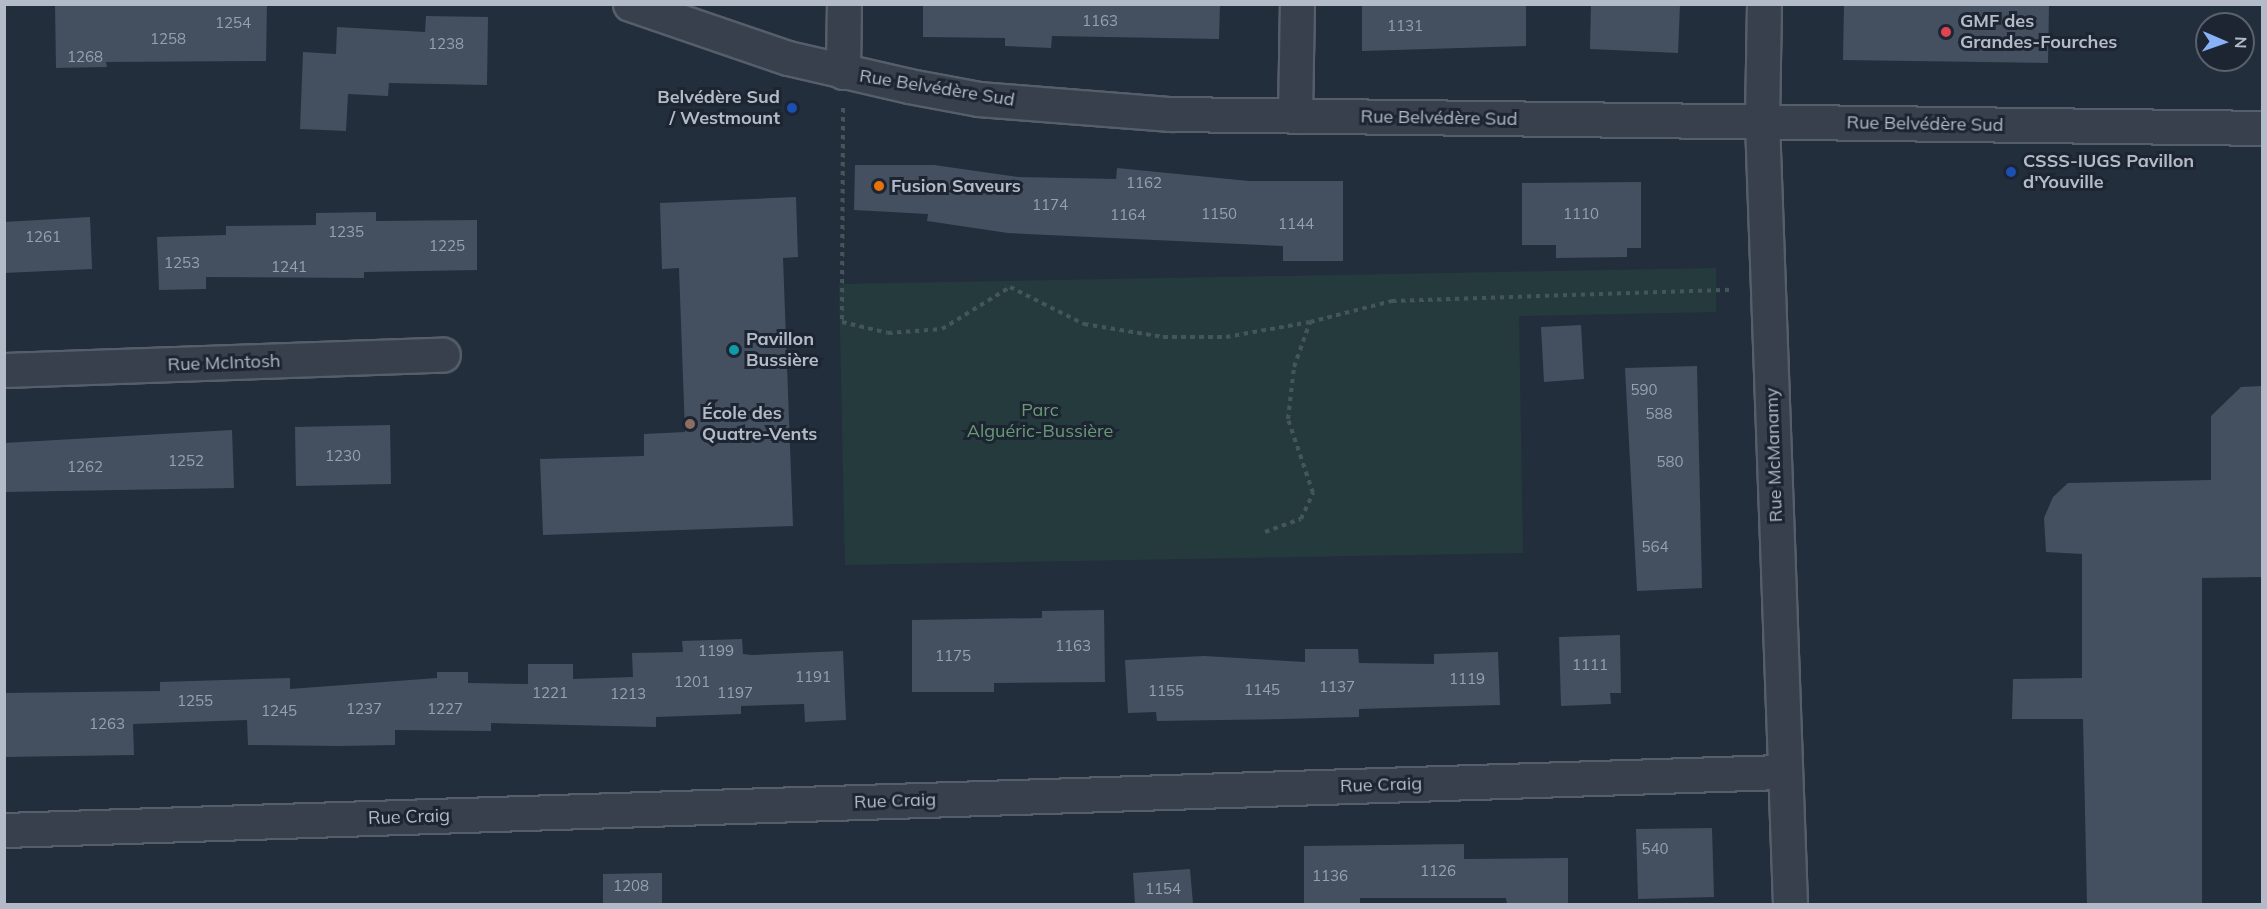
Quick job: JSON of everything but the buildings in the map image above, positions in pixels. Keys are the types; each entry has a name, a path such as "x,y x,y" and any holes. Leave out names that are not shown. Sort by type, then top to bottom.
{"street":[{"name":"Rue Belvédère Sud","path":"630,4 843,72 979,99 1170,114 2262,128"},
{"path":"843,72 844,4"},
{"path":"1295,116 1297,4"},
{"name":"Rue McManamy","path":"1764,4 1762,122 1790,904"},
{"name":"Rue McIntosh","path":"4,370 443,355"},
{"name":"Rue Craig","path":"4,830 1785,772"}],"path":[{"path":"843,72 842,322 888,333 942,329 1010,287 1084,324 1163,337 1226,337 1311,322 1392,301 1768,288"},
{"path":"1265,532 1301,519 1313,493 1288,419 1294,367 1311,322"}],"green space":[{"name":"Parc Alguéric-Bussière","path":"1716,268 1716,312 1519,316 1523,553 845,565 839,284"}],"place":[{"name":"GMF des Grandes-Fourches","path":"1946,32"},
{"name":"Belvédère Sud / Westmount","path":"792,108"},
{"name":"CSSS-IUGS Pavillon d'Youville","path":"2011,172"},
{"name":"Fusion Saveurs","path":"879,186"},
{"name":"Pavillon Bussière","path":"734,350"},
{"name":"École des Quatre-Vents","path":"690,424"}]}
